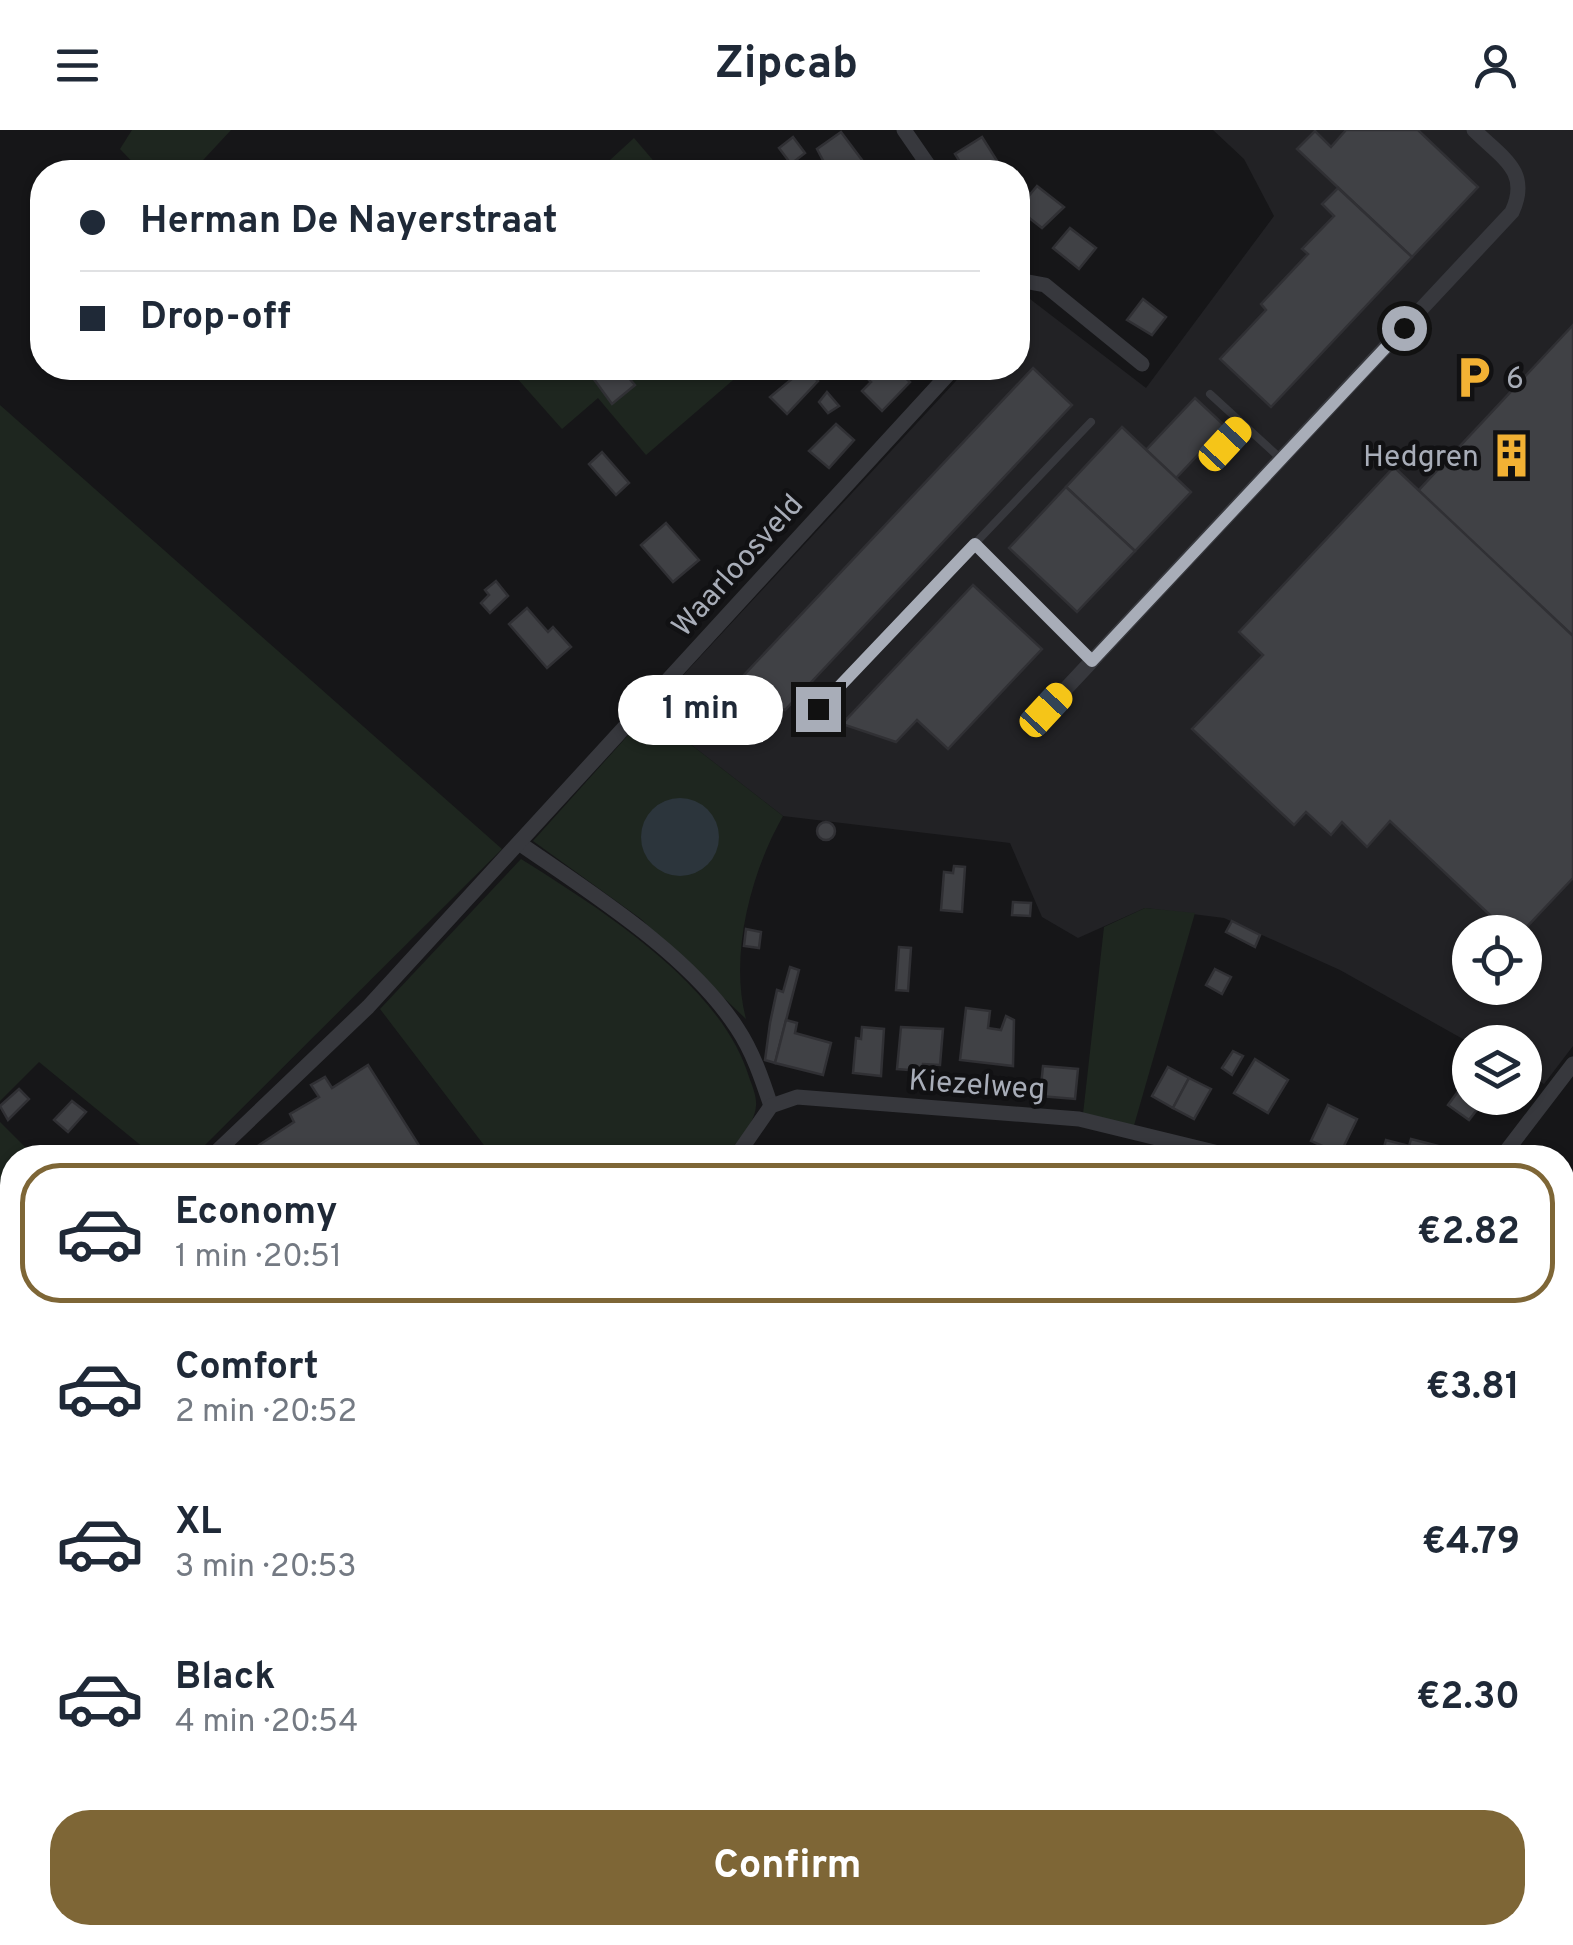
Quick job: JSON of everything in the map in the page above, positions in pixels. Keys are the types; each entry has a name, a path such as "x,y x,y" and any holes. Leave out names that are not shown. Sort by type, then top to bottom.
{"street":[{"path":"904,130 925,160"},
{"path":"1046,710 1512,212 1522,191 1518,174 1474,130"},
{"path":"1030,283 1046,286 1142,364"},
{"name":"Waarloosveld","path":"224,1145 368,1006 943,380"},
{"path":"519,843 608,908 711,993 738,1028 771,1106 743,1145"},
{"path":"1511,1145 1573,1064"},
{"name":"Kiezelweg","path":"771,1106 797,1097 1080,1120 1185,1145"}],"lane":[{"path":"1210,394 1281,459"},
{"path":"818,709 1091,422"},
{"path":"1208,463 1243,424"},
{"path":"975,544 1092,661"}],"shaded area":[{"path":"132,130 231,130 203,160 131,160 120,149"},
{"path":"1213,130 1573,130 1573,1046 1544,1084 1542,1025 1452,1025 1452,1033 1340,970 1224,918 1145,908 1078,938 1042,917 1010,843 783,816 649,712 957,380 1030,380 1030,299 1146,388 1274,216 1244,159"},
{"path":"634,138 653,160 610,160"},
{"path":"519,380 733,380 646,455 598,398 562,429"},
{"path":"0,405 502,849 205,1145 140,1145 39,1062 0,1101"},
{"path":"649,712 783,816 761,862 746,914 740,968 746,1019 641,919 533,841"},
{"path":"680,798 695,801 707,810 716,822 716,852 707,864 695,873 680,876 665,873 653,864 644,852 641,837 644,822 653,810 665,801"},
{"path":"521,859 620,925 685,980 713,1011 734,1043 752,1084 755,1113 734,1145 484,1145 380,1009"},
{"path":"1145,908 1195,913 1133,1129 1082,1123 1104,927"},
{"path":"0,1122 23,1145 0,1145"}],"building":[{"path":"1346,130 1418,130 1478,187 1412,257 1297,149 1315,131 1331,147"},
{"path":"841,132 862,160 823,160 817,149"},
{"path":"793,137 805,153 796,160 788,160 779,148"},
{"path":"982,137 996,160 959,160 955,154"},
{"path":"1037,186 1064,207 1042,228 1030,218 1030,194"},
{"path":"1338,188 1412,257 1271,407 1220,359 1266,310 1261,304 1308,254 1302,249 1334,216 1322,204"},
{"path":"1070,228 1096,248 1079,269 1053,248"},
{"path":"1143,299 1166,317 1152,335 1127,320"},
{"name":"Hedgren","path":"1573,325 1573,636 1418,491"},
{"path":"1033,368 1072,405 785,710 728,692 1022,380 1030,380"},
{"path":"595,380 631,380 635,385 612,404"},
{"path":"791,380 818,381 787,414 770,397"},
{"path":"871,382 910,382 882,411 862,391"},
{"path":"827,392 839,406 828,413 819,402"},
{"path":"1195,398 1225,426 1176,478 1146,450"},
{"path":"836,424 854,440 829,468 809,451"},
{"path":"1122,427 1191,492 1135,551 1066,487"},
{"path":"602,452 629,483 616,495 589,464"},
{"path":"1394,467 1573,636 1573,878 1538,915 1490,915 1390,821 1367,847 1342,822 1331,835 1306,812 1294,825 1192,729 1263,655 1239,632"},
{"path":"1066,487 1135,551 1077,612 1009,548"},
{"path":"666,523 699,560 673,582 641,545"},
{"path":"496,581 508,596 490,613 481,603 489,595 485,590"},
{"path":"973,585 1042,649 948,749 917,720 896,742 842,724"},
{"path":"527,608 548,632 553,627 571,647 547,668 509,624"},
{"path":"826,822 835,831 826,840 817,831"},
{"path":"954,866 965,867 962,912 941,910 944,872 953,873"},
{"path":"1013,902 1031,903 1030,916 1012,915"},
{"path":"1232,921 1260,935 1255,947 1226,932"},
{"path":"746,929 761,932 759,948 744,946"},
{"path":"899,947 911,948 908,991 896,990"},
{"path":"790,967 799,970 775,1063 765,1060 770,1023 777,990 783,992"},
{"path":"1215,969 1231,977 1222,994 1206,985"},
{"path":"966,1008 990,1011 988,1028 1001,1030 1006,1016 1014,1020 1013,1066 960,1060"},
{"path":"786,1020 797,1023 795,1033 831,1043 823,1075 775,1063"},
{"path":"862,1027 884,1029 881,1076 853,1073 856,1038 861,1039"},
{"path":"901,1027 943,1029 940,1065 923,1064 922,1071 897,1069"},
{"path":"1233,1051 1243,1056 1232,1075 1222,1068"},
{"path":"1255,1059 1288,1080 1268,1113 1234,1093"},
{"path":"368,1065 419,1145 259,1145 294,1122 290,1114 319,1097 311,1085 325,1077 332,1088"},
{"path":"1043,1066 1078,1069 1075,1099 1040,1096"},
{"path":"1168,1067 1189,1078 1173,1108 1152,1096"},
{"path":"1189,1078 1211,1089 1194,1119 1173,1108"},
{"path":"19,1089 29,1099 8,1120 0,1106"},
{"path":"72,1101 86,1112 68,1132 54,1120"},
{"path":"1328,1105 1357,1119 1344,1145 1311,1141"},
{"path":"1411,1139 1434,1145 1409,1145"}],"place":[{"name":"6","path":"1473,378"},
{"name":"Hedgren","path":"1512,456"}],"route":[{"path":"818,709 975,544 1092,661 1404,328"}]}
